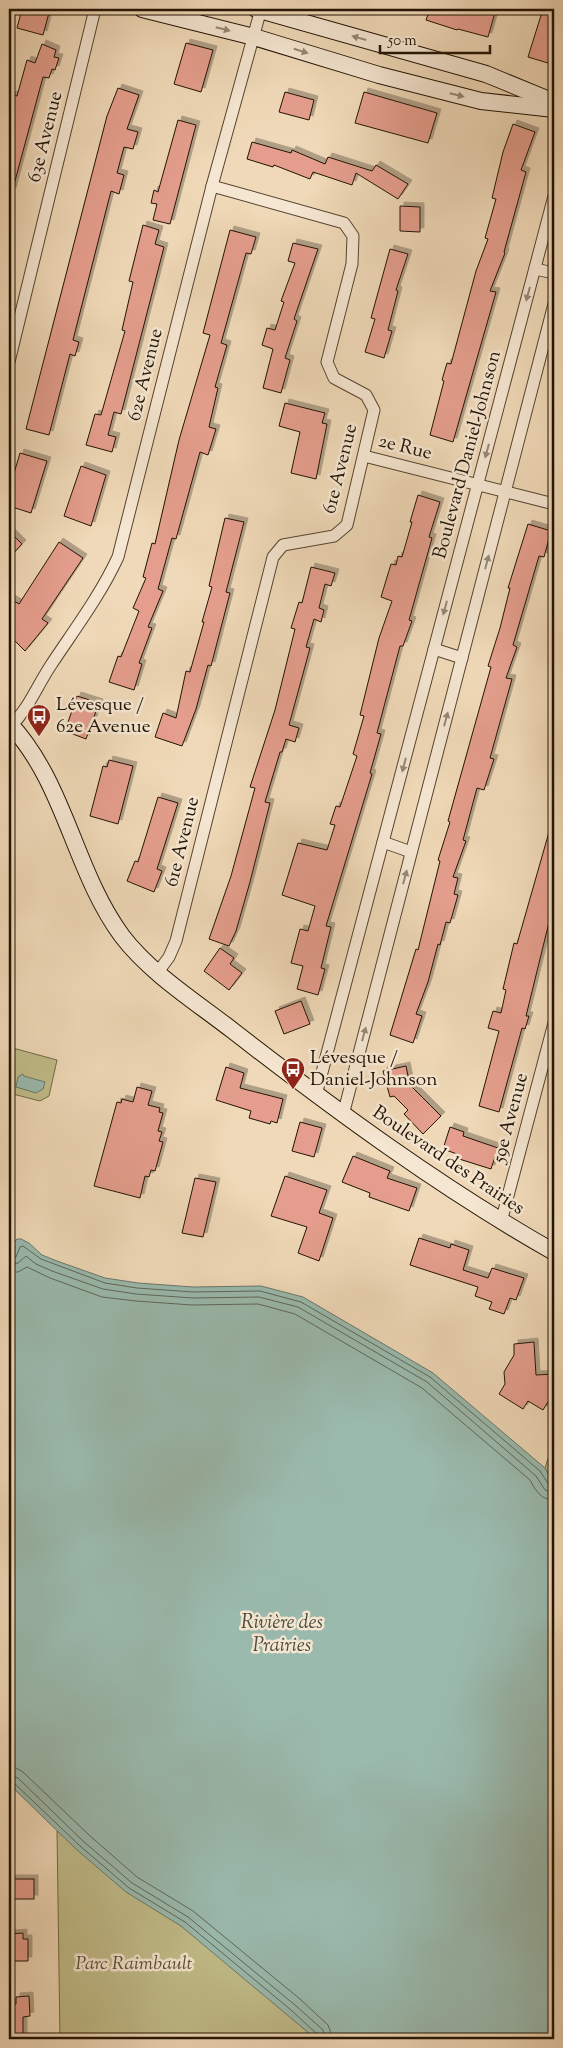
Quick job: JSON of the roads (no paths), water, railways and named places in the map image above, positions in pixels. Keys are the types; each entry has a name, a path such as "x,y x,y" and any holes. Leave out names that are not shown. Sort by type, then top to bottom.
{"street":[{"name":"63e Avenue","path":"9,362 96,9"},
{"path":"142,9 254,37 379,75 481,101 554,109"},
{"path":"260,9 486,74 554,102"},
{"name":"62e Avenue","path":"10,725 26,708 50,667 110,576 118,558 212,186 254,37 260,9"},
{"name":"61e Avenue","path":"158,972 169,957 176,941 274,557 283,545 334,536 347,525 374,410 366,395 334,378 327,362 352,264 353,236 344,223 212,186"},
{"name":"Boulevard Daniel-Johnson","path":"316,1095 554,196"},
{"path":"535,269 554,273"},
{"path":"343,1115 554,304"},
{"name":"2e Rue","path":"364,456 554,504"},
{"path":"434,649 462,658"},
{"name":"Boulevard des Prairies","path":"10,725 31,750 46,774 97,893 127,942 158,972 343,1115 500,1222 554,1252"},
{"path":"383,842 411,852"},
{"name":"59e Avenue","path":"500,1222 554,1023"}],"water":[{"path":"23,1074 24,1076 45,1082 43,1089 36,1093 16,1087 18,1077"},
{"name":"Rivière des Prairies","path":"17,1239 29,1243 42,1255 105,1278 138,1283 193,1287 261,1286 303,1297 433,1373 545,1468 554,1485 554,2039 316,2039 181,1926 126,1892 76,1849 9,1784 9,1253 12,1254 15,1248 13,1243"}],"place":[{"name":"Lévesque / 62e Avenue","path":"39,737"},
{"name":"Lévesque / Daniel-Johnson","path":"293,1090"}],"park label":[{"name":"Parc Raimbault","path":"134,1964"}]}
